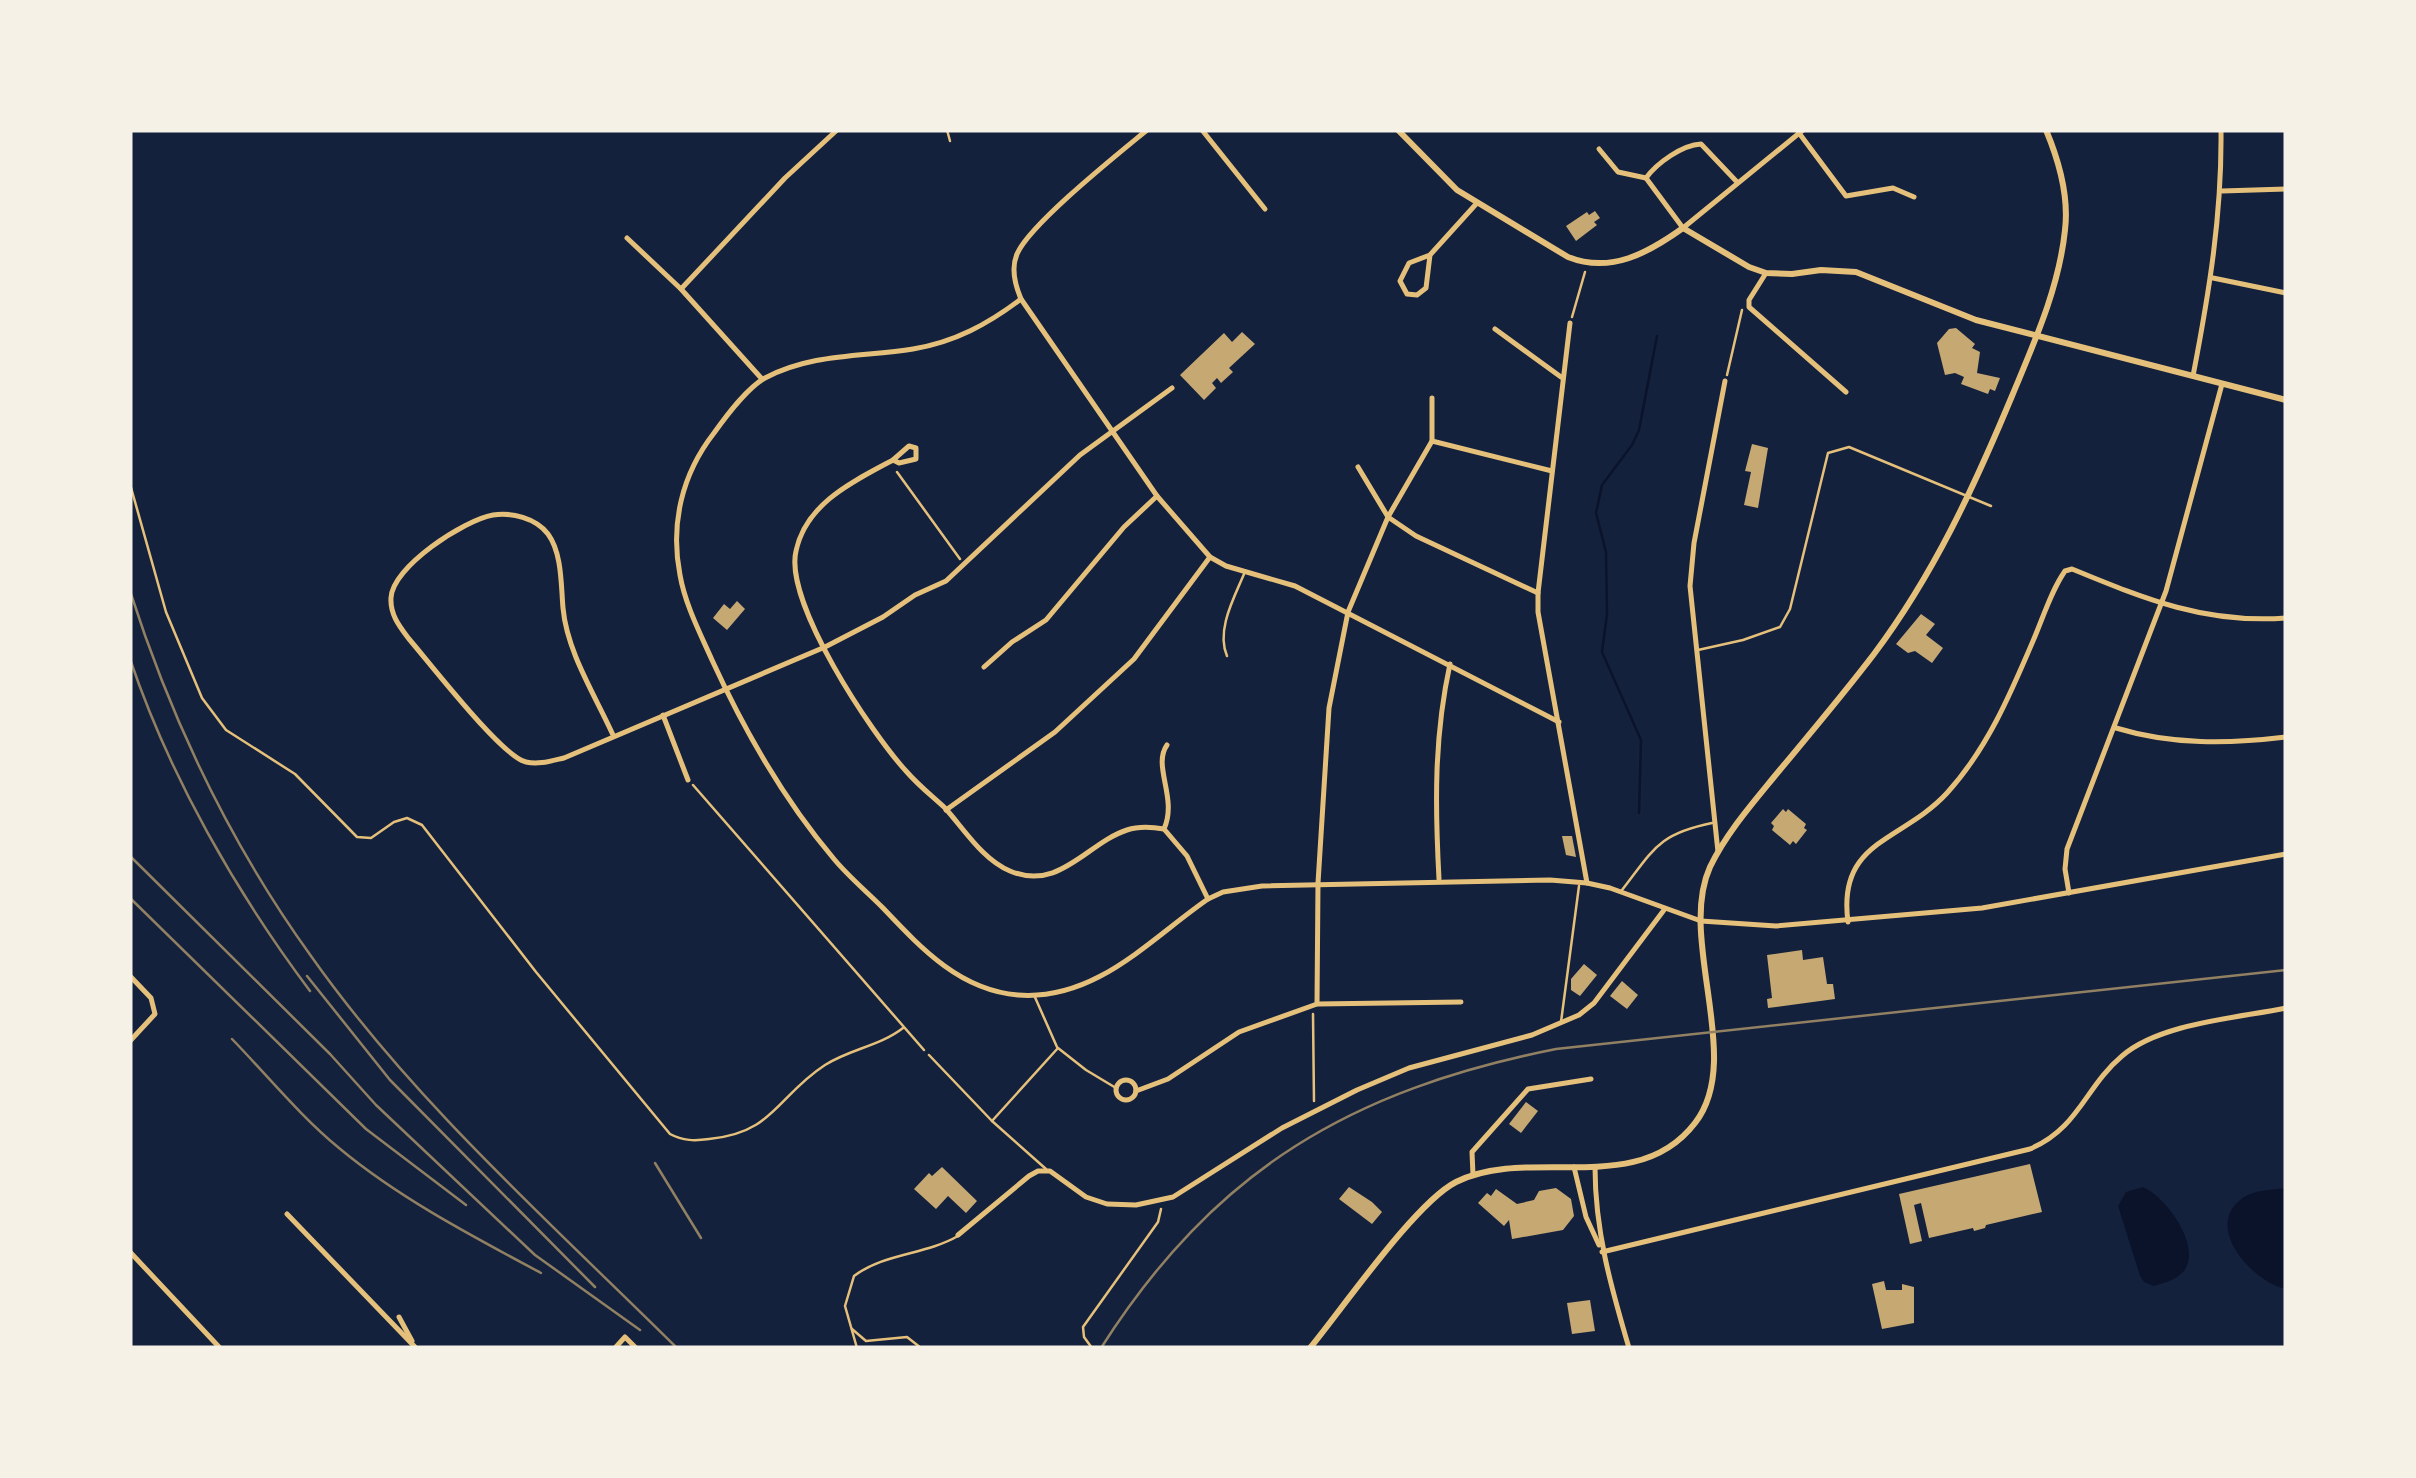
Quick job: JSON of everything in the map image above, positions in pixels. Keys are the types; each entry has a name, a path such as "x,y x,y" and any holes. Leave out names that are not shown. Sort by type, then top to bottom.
{"main road":[{"path":"1398,130 1433,168 1477,202 1586,264 1614,263 1652,250 1683,228 1748,267 1766,273 1856,272 1976,320 2036,338 2286,400"},
{"path":"1310,1348 1435,1197 1458,1181 1512,1168 1574,1168 1655,1156 1683,1136 1705,1108 1713,1073 1713,1040 1701,897 1718,852 1746,810 1904,614 1941,554 1968,497 2036,338 2056,280 2066,226 2060,173 2046,130"}],"street":[{"path":"681,288 836,130"},
{"path":"1147,130 1038,226 1017,254 1014,274 1021,299 1157,496 1210,557 1295,586 1559,722"},
{"path":"1202,130 1265,209"},
{"path":"2192,376 2212,278 2222,191 2221,130"},
{"path":"1599,149 1618,172 1646,178 1683,228 1801,132 1846,196 1894,188 1914,197"},
{"path":"1646,178 1690,145 1701,144 1737,182"},
{"path":"2222,191 2286,189"},
{"path":"1430,256 1426,288 1417,294 1407,294 1401,286 1408,263 1430,256 1477,202"},
{"path":"627,238 681,288 762,379"},
{"path":"1766,273 1749,300 1752,311 1846,392"},
{"path":"2212,278 2286,293"},
{"path":"1021,299 985,325 949,340 915,349 817,359 762,379 702,450 683,490 678,511 680,578 726,689 761,755 836,862 932,958 967,980 996,992 1034,995 1086,984 1109,974 1208,898 1243,888 1439,880 1587,882 1701,921 1776,926 1936,914 2286,854"},
{"path":"1570,323 1538,612 1587,882"},
{"path":"1495,328 1562,377"},
{"path":"1718,852 1690,586 1694,543 1725,381"},
{"path":"2069,894 2067,849 2161,605 2222,384"},
{"path":"613,735 568,638 556,552 547,532 517,514 490,515 434,545 402,570 390,596 396,622 496,740 522,762 564,758 825,646 946,581 1080,454 1172,388"},
{"path":"1315,1006 1329,708 1348,612 1388,517 1432,440 1432,398"},
{"path":"1432,440 1552,471"},
{"path":"896,461 822,505 805,526 794,564 815,631 875,731 906,771 1006,870 1024,875 1051,874 1068,868 1130,829 1164,829 1187,856 1208,898"},
{"path":"1358,468 1388,517 1416,536 1538,593"},
{"path":"984,667 1012,642 1046,620 1103,550 1157,496"},
{"path":"946,810 1055,732 1134,659 1210,557"},
{"path":"1848,922 1845,891 1853,868 1871,850 1930,810 1981,750 2019,675 2062,574 2072,569 2161,605 2219,617 2286,618"},
{"path":"1439,880 1435,764 1439,714 1450,664"},
{"path":"664,715 688,780"},
{"path":"2115,728 2169,741 2228,742 2286,737"},
{"path":"1164,829 1171,803 1161,761 1167,746"},
{"path":"958,1236 1029,1176 1046,1170 1096,1202 1136,1206 1160,1202 1189,1188 1282,1128 1409,1068 1532,1035 1561,1023 1594,1003 1664,910"},
{"path":"130,976 151,998 156,1014 130,1041"},
{"path":"1136,1091 1128,1080 1116,1088 1123,1099 1130,1098 1136,1091 1168,1079 1239,1032 1315,1006 1461,1002"},
{"path":"1602,1252 2030,1149 2063,1130 2112,1065 2141,1042 2286,1008"},
{"path":"1473,1175 1470,1158 1476,1145 1522,1093 1542,1084 1591,1079"},
{"path":"1595,1166 1594,1203 1602,1252 1630,1348"},
{"path":"1574,1168 1586,1217 1602,1252"},
{"path":"287,1214 415,1348"},
{"path":"130,1252 220,1348"},
{"path":"399,1318 415,1348"},
{"path":"614,1348 625,1338 636,1348"}],"lane":[{"path":"948,130 950,141"},
{"path":"1698,650 1780,627 1790,610 1828,453 1848,447 1991,506"},
{"path":"1227,656 1222,644 1245,572"},
{"path":"1621,892 1658,843 1681,829 1714,823"},
{"path":"1561,1023 1579,882"},
{"path":"1034,995 1058,1048 1116,1088"},
{"path":"992,1121 1058,1048"},
{"path":"929,1055 1046,1170"},
{"path":"858,1348 848,1324 846,1295 854,1276 877,1262 958,1236"},
{"path":"848,1324 866,1340 908,1337 921,1348"}],"path":[{"path":"1570,323 1586,264"},
{"path":"1725,381 1741,312 1749,300"},
{"path":"896,461 896,470 963,564"},
{"path":"130,484 166,612 202,698 218,722 295,774 356,836 371,838 402,819 418,821 670,1134 699,1140 745,1133 771,1116 812,1074 903,1028"},
{"path":"688,780 929,1055"},
{"path":"1314,1112 1315,1006"},
{"path":"1092,1348 1084,1337 1083,1326 1158,1222 1160,1202"}],"water":[{"path":"2143,1187 2172,1212 2189,1251 2182,1273 2153,1286 2140,1276 2118,1206 2126,1192"},
{"path":"2286,1188 2286,1289 2273,1285 2248,1266 2230,1239 2228,1225 2230,1212 2240,1200 2262,1191"}],"building":[{"path":"1595,211 1600,218 1594,222 1597,225 1576,241 1566,226"},
{"path":"1956,328 1980,352 1977,373 2000,378 1995,391 1990,389 1988,394 1961,384 1964,377 1955,373 1945,375 1937,343 1949,329"},
{"path":"1242,332 1255,344 1229,368 1233,372 1221,383 1217,378 1212,383 1216,388 1204,400 1180,375 1224,333 1232,342"},
{"path":"1752,444 1768,448 1758,508 1744,505 1751,472 1745,471"},
{"path":"737,601 745,609 727,630 713,618 724,604 730,609"},
{"path":"1921,614 1935,624 1926,635 1943,648 1932,663 1896,644"},
{"path":"1783,809 1806,824 1807,830 1796,844 1793,841 1790,845 1772,830 1771,823"},
{"path":"1562,836 1572,836 1576,857 1566,855"},
{"path":"1802,950 1803,960 1823,957 1827,984 1833,984 1835,999 1768,1008 1767,999 1772,998 1767,955"},
{"path":"1584,964 1597,975 1580,996 1571,990 1571,979"},
{"path":"1622,981 1638,995 1627,1009 1610,996"},
{"path":"1526,1102 1538,1111 1521,1133 1509,1124"},
{"path":"2030,1164 2042,1212 1974,1231 1973,1228 1929,1238 1921,1203 1914,1205 1922,1241 1910,1244 1899,1194"},
{"path":"942,1167 977,1201 966,1213 948,1196 936,1209 914,1189 929,1173 932,1176"},
{"path":"1349,1187 1382,1212 1372,1224 1339,1199"},
{"path":"1556,1188 1571,1199 1574,1216 1563,1230 1512,1239 1509,1220 1504,1226 1478,1203 1496,1189 1517,1204 1534,1200 1539,1191"},
{"path":"1884,1281 1886,1290 1902,1290 1902,1284 1914,1287 1914,1323 1882,1329 1872,1284"},
{"path":"1590,1300 1595,1331 1572,1334 1567,1303"}],"waterway":[{"path":"1639,813 1641,740 1602,652 1607,614 1606,552 1596,513 1602,485 1639,430 1657,336"}],"railway":[{"path":"130,591 165,688 206,781 255,871 311,956 351,1010 439,1111 677,1348"},
{"path":"130,659 165,747 207,832 256,914 310,991"},
{"path":"130,856 330,1054 376,1105 535,1255 640,1330"},
{"path":"130,898 366,1129 466,1205"},
{"path":"1101,1348 1145,1285 1191,1232 1241,1186 1294,1147 1352,1114 1482,1066 1556,1049 2286,970"},
{"path":"307,976 390,1080 595,1287"},
{"path":"232,1039 311,1123 362,1166 437,1215 541,1273"},
{"path":"655,1163 701,1238"}]}
